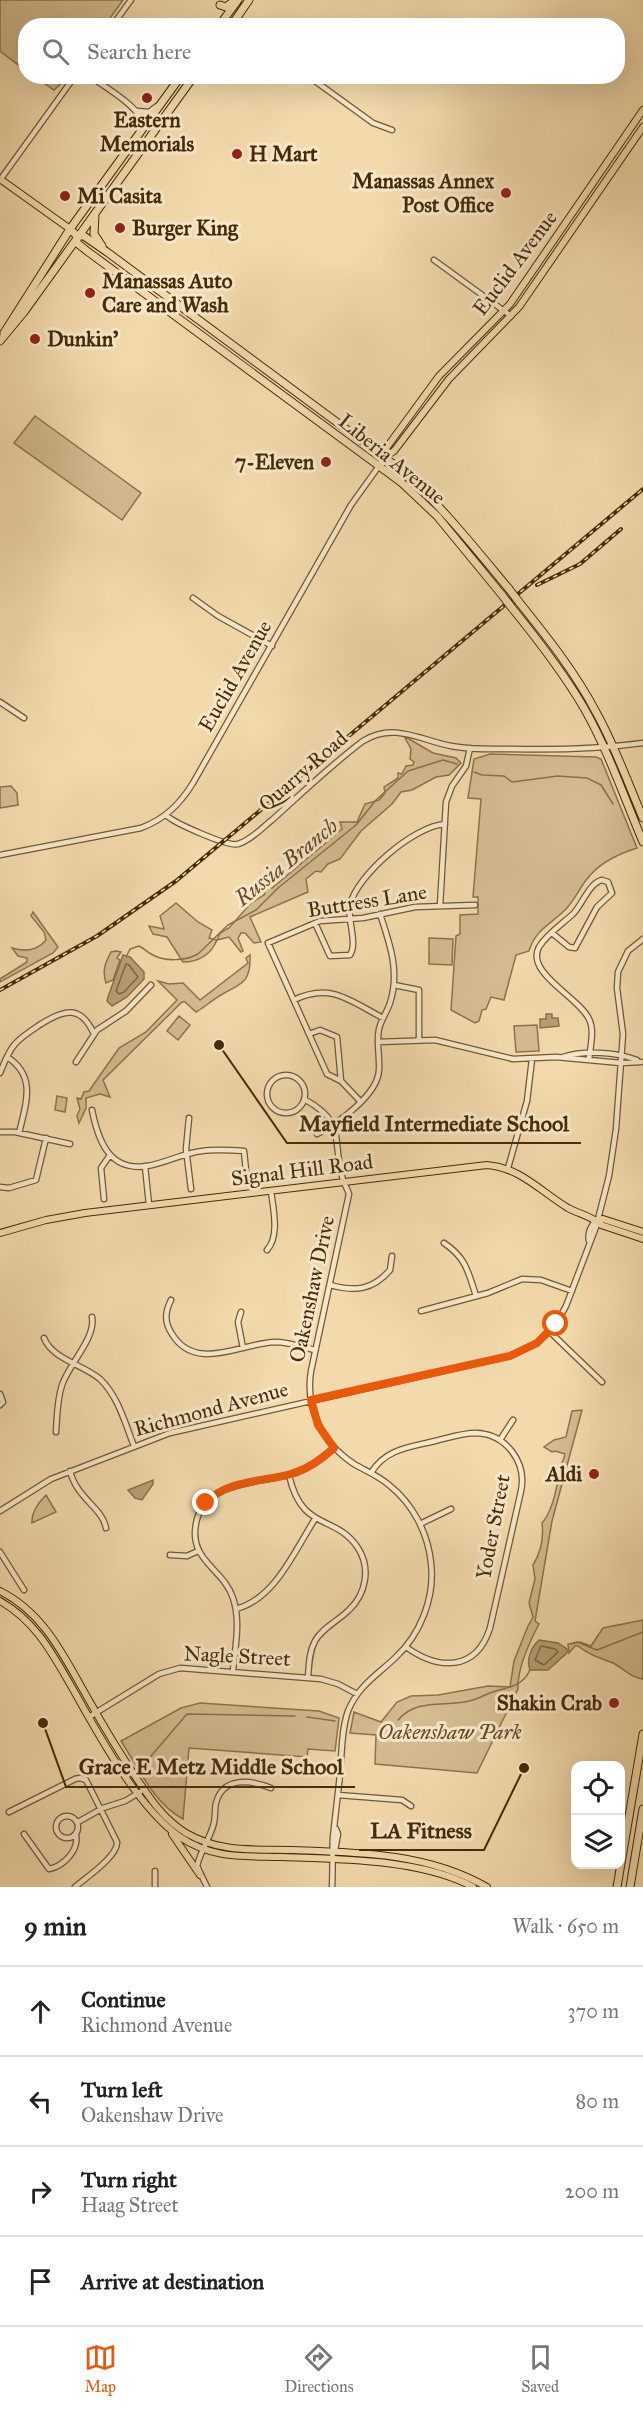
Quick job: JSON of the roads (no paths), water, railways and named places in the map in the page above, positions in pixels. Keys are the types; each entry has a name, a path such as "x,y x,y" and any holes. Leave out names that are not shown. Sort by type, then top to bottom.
{"highway":[{"path":"220,5 226,7 237,0"},
{"path":"225,16 237,0"},
{"path":"238,18 249,0"},
{"path":"0,341 18,308 70,229 176,84"},
{"path":"0,341 24,312 188,84"},
{"path":"97,210 94,219 94,234 107,252"},
{"name":"Liberia Avenue","path":"70,229 77,236 77,243 87,251 380,465 437,516 502,595 570,685 604,748 643,842"},
{"name":"Liberia Avenue","path":"77,236 84,236 107,252 385,458 428,494 455,522 509,589 576,678 597,712 643,818"},
{"path":"61,259 76,250 87,251"},
{"path":"617,1887 643,1734"},
{"path":"630,1887 643,1809"}],"main road":[{"name":"Euclid Avenue","path":"385,458 387,447 439,376 504,311 643,110"},
{"name":"Euclid Avenue","path":"380,465 394,451 449,379 511,316 643,127"},
{"name":"Liberia Avenue","path":"0,179 70,229"},
{"name":"Signal Hill Road","path":"0,1233 60,1217 477,1165 508,1168 521,1174 568,1208 596,1220 601,1225 642,1236"},
{"path":"0,1591 24,1606 46,1629 141,1791 150,1811 166,1827 200,1875"},
{"path":"0,1601 24,1618 45,1641 89,1717 141,1791 172,1822 206,1843 234,1850 334,1852 403,1857 425,1861 458,1872 487,1887"},
{"path":"166,1827 203,1850 239,1857 333,1860 425,1869 473,1887"}],"street":[{"path":"118,18 131,0"},
{"path":"0,179 69,84"},
{"path":"101,84 137,111 143,120 143,129"},
{"path":"319,84 379,127 393,130"},
{"path":"137,111 149,112 164,101"},
{"path":"434,260 511,316"},
{"name":"Euclid Avenue","path":"166,815 184,797 193,783 356,497 380,465"},
{"path":"193,598 218,616 272,646"},
{"path":"0,702 24,718"},
{"name":"Quarry Road","path":"166,815 174,821 229,844 238,844 262,828 350,751 374,735 399,731 450,746 470,748 604,748 643,742"},
{"path":"440,906 448,796 466,766 470,748"},
{"path":"0,855 133,830 150,825 166,815"},
{"path":"315,922 328,954 334,957 348,956 353,951 349,919 350,905 354,895 391,850 430,828 445,824"},
{"path":"552,933 571,948 576,946 597,907 612,892 608,882 602,880 595,883 578,909 552,933 539,947 538,964 543,973 587,1015 592,1028 589,1060"},
{"name":"Buttress Lane","path":"294,1000 268,943 315,922 349,919 402,908 475,905"},
{"path":"317,1134 346,1116 374,1085 379,1075 378,1042 394,985 392,951 380,914"},
{"name":"Richmond Avenue","path":"0,1510 40,1485 170,1433 510,1356 528,1349 550,1332 562,1315 572,1291 589,1241 588,1236 596,1220 612,1159 623,1026 618,972 628,951 643,939"},
{"path":"76,1062 94,1034 126,1011 151,985"},
{"path":"394,985 416,988 419,991 417,1015 419,1039"},
{"path":"360,1101 341,1081 328,1076 294,1000 313,993 329,992 383,1018"},
{"path":"0,1073 7,1057 20,1039 60,1014 71,1012 81,1016 94,1034"},
{"path":"309,1034 320,1030 337,1038 341,1081"},
{"path":"378,1042 419,1039 449,1042 510,1059 560,1058 590,1054 621,1060"},
{"path":"7,1057 22,1071 28,1086 19,1132"},
{"path":"560,1058 621,1060"},
{"path":"508,1168 527,1101 532,1059"},
{"path":"291,1076 302,1084 304,1100 294,1111 280,1112 269,1103 267,1090 275,1078 291,1076"},
{"path":"304,1100 325,1112 333,1125"},
{"path":"92,1110 98,1137 110,1155 127,1164 145,1167 187,1154 217,1149 244,1151 247,1180"},
{"path":"189,1118 187,1154 191,1190"},
{"name":"Oakenshaw Drive","path":"332,1887 333,1833 336,1829 345,1723 357,1694 368,1680 406,1647 422,1619 430,1592 431,1562 420,1524 399,1493 384,1480 334,1448 318,1425 311,1400 310,1380 315,1350 349,1198 333,1125"},
{"path":"0,1132 19,1132 70,1144"},
{"path":"0,1187 9,1188 36,1180 46,1138"},
{"path":"104,1199 101,1168 110,1155"},
{"path":"145,1167 149,1205"},
{"path":"267,1250 272,1244 274,1235 271,1191"},
{"path":"444,1243 458,1253 464,1261 476,1296"},
{"path":"330,1285 351,1290 374,1284 390,1270 392,1256"},
{"path":"421,1311 476,1296 526,1278 541,1280 572,1291"},
{"path":"171,1300 166,1314 167,1324 173,1336 184,1347 195,1352 210,1354 274,1342 315,1350"},
{"path":"242,1312 238,1322 243,1348"},
{"path":"56,1432 61,1389 92,1330 92,1317"},
{"path":"550,1332 602,1382"},
{"path":"44,1338 50,1347 97,1377 108,1389 120,1409 134,1446"},
{"path":"0,1394 3,1402 0,1406"},
{"path":"371,1473 382,1459 402,1448 468,1434 482,1434 500,1440 513,1420"},
{"name":"Yoder Street","path":"406,1647 428,1660 449,1664 476,1652 488,1636 523,1483 519,1461 500,1440"},
{"path":"233,1671 236,1609 230,1590 198,1551 195,1536 197,1521 202,1509 211,1498 228,1488 288,1475 311,1466 334,1448"},
{"path":"70,1472 79,1493 101,1515 106,1528"},
{"path":"288,1475 299,1502 315,1519 351,1539 361,1554 366,1575 357,1601 324,1630 315,1642 308,1677"},
{"path":"420,1524 451,1509"},
{"path":"236,1609 250,1604 268,1592 315,1519"},
{"path":"170,1555 187,1556 198,1551"},
{"path":"0,1552 24,1590"},
{"name":"Nagle Street","path":"89,1717 159,1674 180,1668 308,1677 330,1681 357,1694"},
{"path":"9,1812 80,1778 86,1780 117,1842 117,1850 75,1887"},
{"path":"207,1887 197,1864 214,1823 217,1800 225,1788 233,1783 247,1781 271,1788"},
{"path":"78,1822 100,1809 125,1801 141,1791"},
{"path":"338,1795 402,1800 411,1806"},
{"path":"24,1834 49,1869 55,1867 74,1851 77,1844 78,1822 67,1815 59,1818 56,1824 57,1832 62,1837 76,1835"},
{"path":"333,1874 337,1864 342,1861"},
{"path":"155,1871 155,1887"}],"water":[{"path":"123,955 130,957 144,972 144,979 127,997 112,1006 107,1001"},
{"path":"546,1014 552,1014 552,1018 558,1018 559,1026 540,1028 540,1019 546,1019"},
{"path":"153,1480 153,1484 142,1500 135,1498 128,1490"},
{"path":"539,1640 558,1643 567,1649 567,1653 548,1670 530,1670 530,1654"}],"waterway":[{"name":"Russia Branch","path":"127,955 130,949 139,946 156,957 175,960 198,954 228,925 256,910 278,888 356,825 376,800 408,771 443,760 457,764"},
{"name":"Russia Branch","path":"474,772 482,775 504,776 512,782 558,776 587,778 601,785 613,804"},
{"path":"572,1644 577,1642 597,1650 643,1632"},
{"path":"398,1720 405,1713 422,1706 460,1703 512,1687 524,1679 530,1670"},
{"path":"145,1763 187,1714 295,1716"},
{"path":"307,1717 335,1721"}],"railway":[{"path":"0,990 97,936 176,881 643,489"},
{"path":"537,585 580,564 621,529"}],"place":[{"name":"Eastern Memorials","path":"147,98"},
{"name":"H Mart","path":"237,154"},
{"name":"Manassas Annex Post Office","path":"506,193"},
{"name":"Mi Casita","path":"65,196"},
{"name":"Burger King","path":"120,228"},
{"name":"Manassas Auto Care and Wash","path":"90,293"},
{"name":"Dunkin'","path":"35,339"},
{"name":"7-Eleven","path":"326,462"},
{"name":"Mayfield Intermediate School","path":"219,1045"},
{"name":"Aldi","path":"594,1474"},
{"name":"Shakin Crab","path":"614,1703"},
{"name":"Grace E Metz Middle School","path":"43,1723"},
{"name":"LA Fitness","path":"524,1768"}],"park label":[{"name":"Oakenshaw Park","path":"450,1732"}]}
